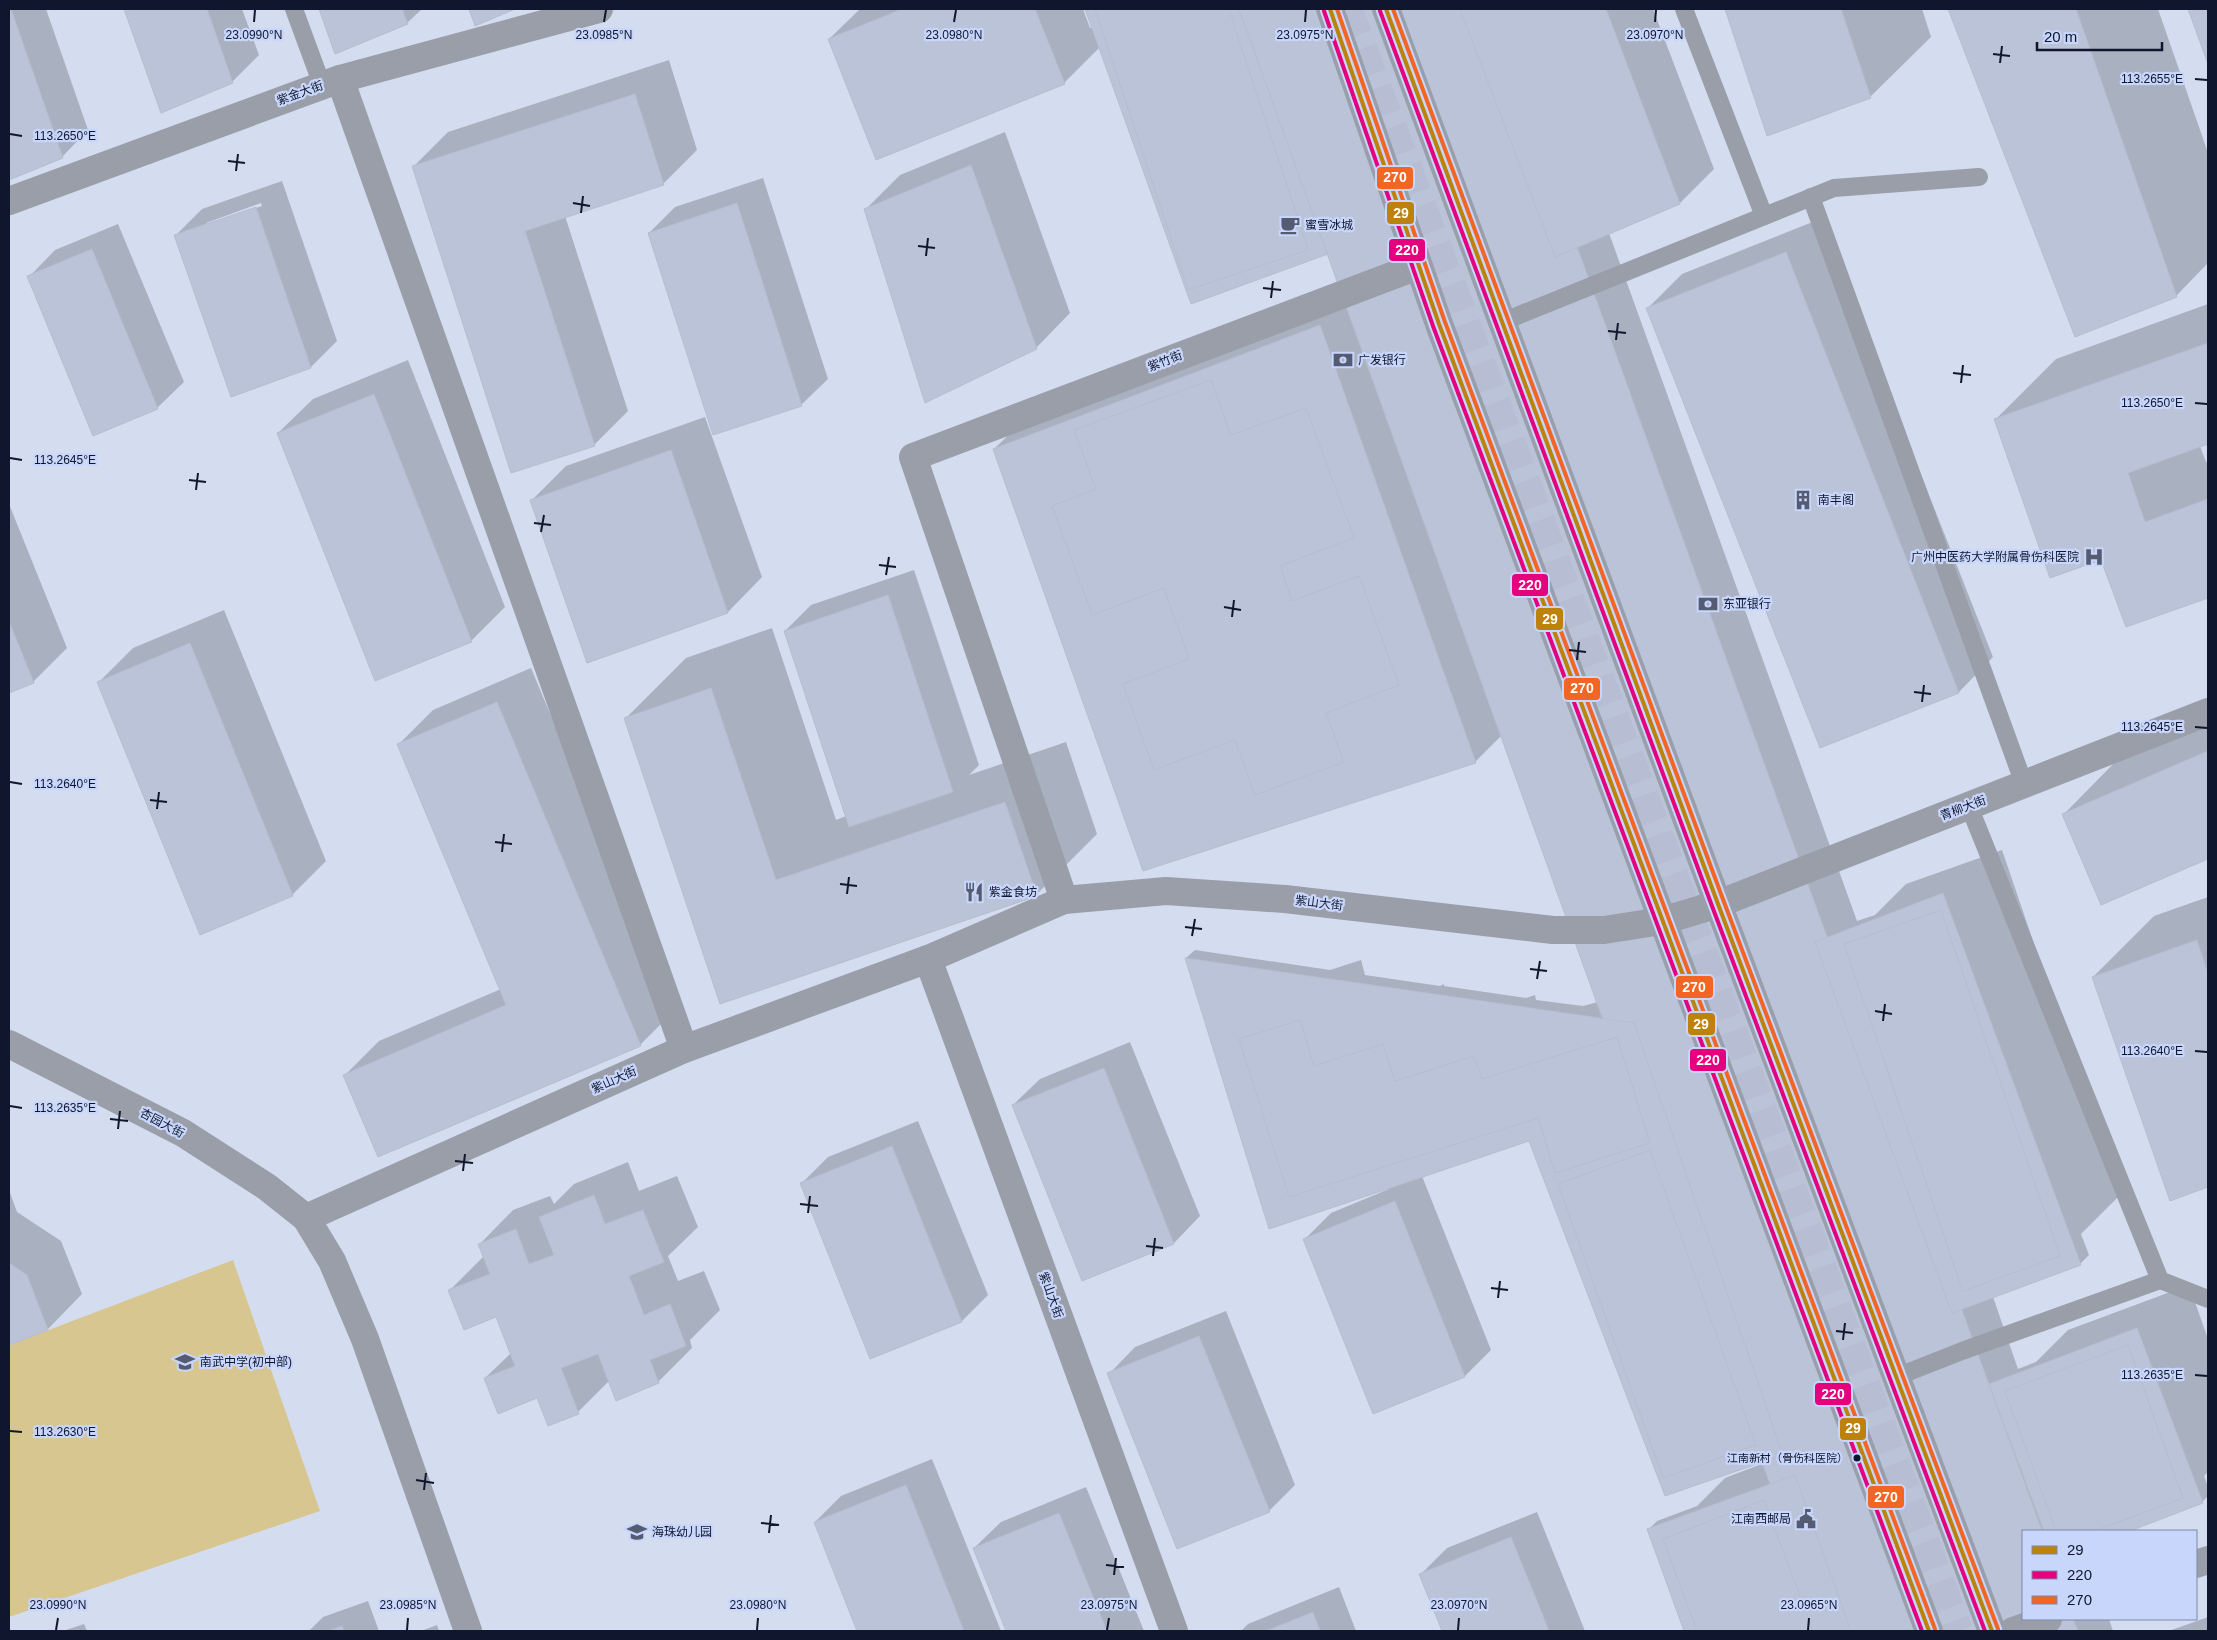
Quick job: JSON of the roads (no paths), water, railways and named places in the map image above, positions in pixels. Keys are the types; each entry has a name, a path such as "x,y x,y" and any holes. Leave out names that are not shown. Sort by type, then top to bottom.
{"main road":[{"path":"1330,9 1418,266 1929,1631"},
{"path":"1386,9 1718,904 1992,1631"}],"street":[{"name":"紫金大街","path":"9,200 331,82 599,9"},
{"path":"331,82 684,1049"},
{"name":"紫竹街","path":"1064,900 913,456 1418,266"},
{"name":"青柳大街","path":"1718,904 2208,712"},
{"name":"紫山大街","path":"306,1218 684,1049 928,959 1064,900 1166,891 1285,900 1553,930 1604,930 1662,921 1718,904"},
{"name":"紫山大街","path":"928,959 1174,1631"},
{"name":"杏园大街","path":"9,1044 183,1133 267,1187 306,1218"},
{"path":"306,1218 332,1261 365,1339 468,1631"},
{"path":"2013,1631 2045,1620"}],"lane":[{"path":"294,9 331,82"},
{"path":"1684,9 1764,216"},
{"path":"1502,322 1834,188 1979,176"},
{"path":"1811,197 2024,784"},
{"path":"1968,806 2160,1280"},
{"path":"1896,1377 1962,1351 2160,1280 2208,1299"}],"tunnel":[{"path":"1348,9 1959,1631"}],"place":[{"name":"蜜雪冰城","path":"1290,225"},
{"name":"广发银行","path":"1343,360"},
{"name":"南丰阁","path":"1803,500"},
{"name":"广州中医药大学附属骨伤科医院","path":"2094,557"},
{"name":"东亚银行","path":"1708,604"},
{"name":"紫金食坊","path":"974,892"},
{"name":"南武中学(初中部)","path":"185,1362"},
{"name":"江南新村（骨伤科医院）","path":"1857,1458"},
{"name":"江南西邮局","path":"1806,1519"},
{"name":"海珠幼儿园","path":"637,1532"}]}
